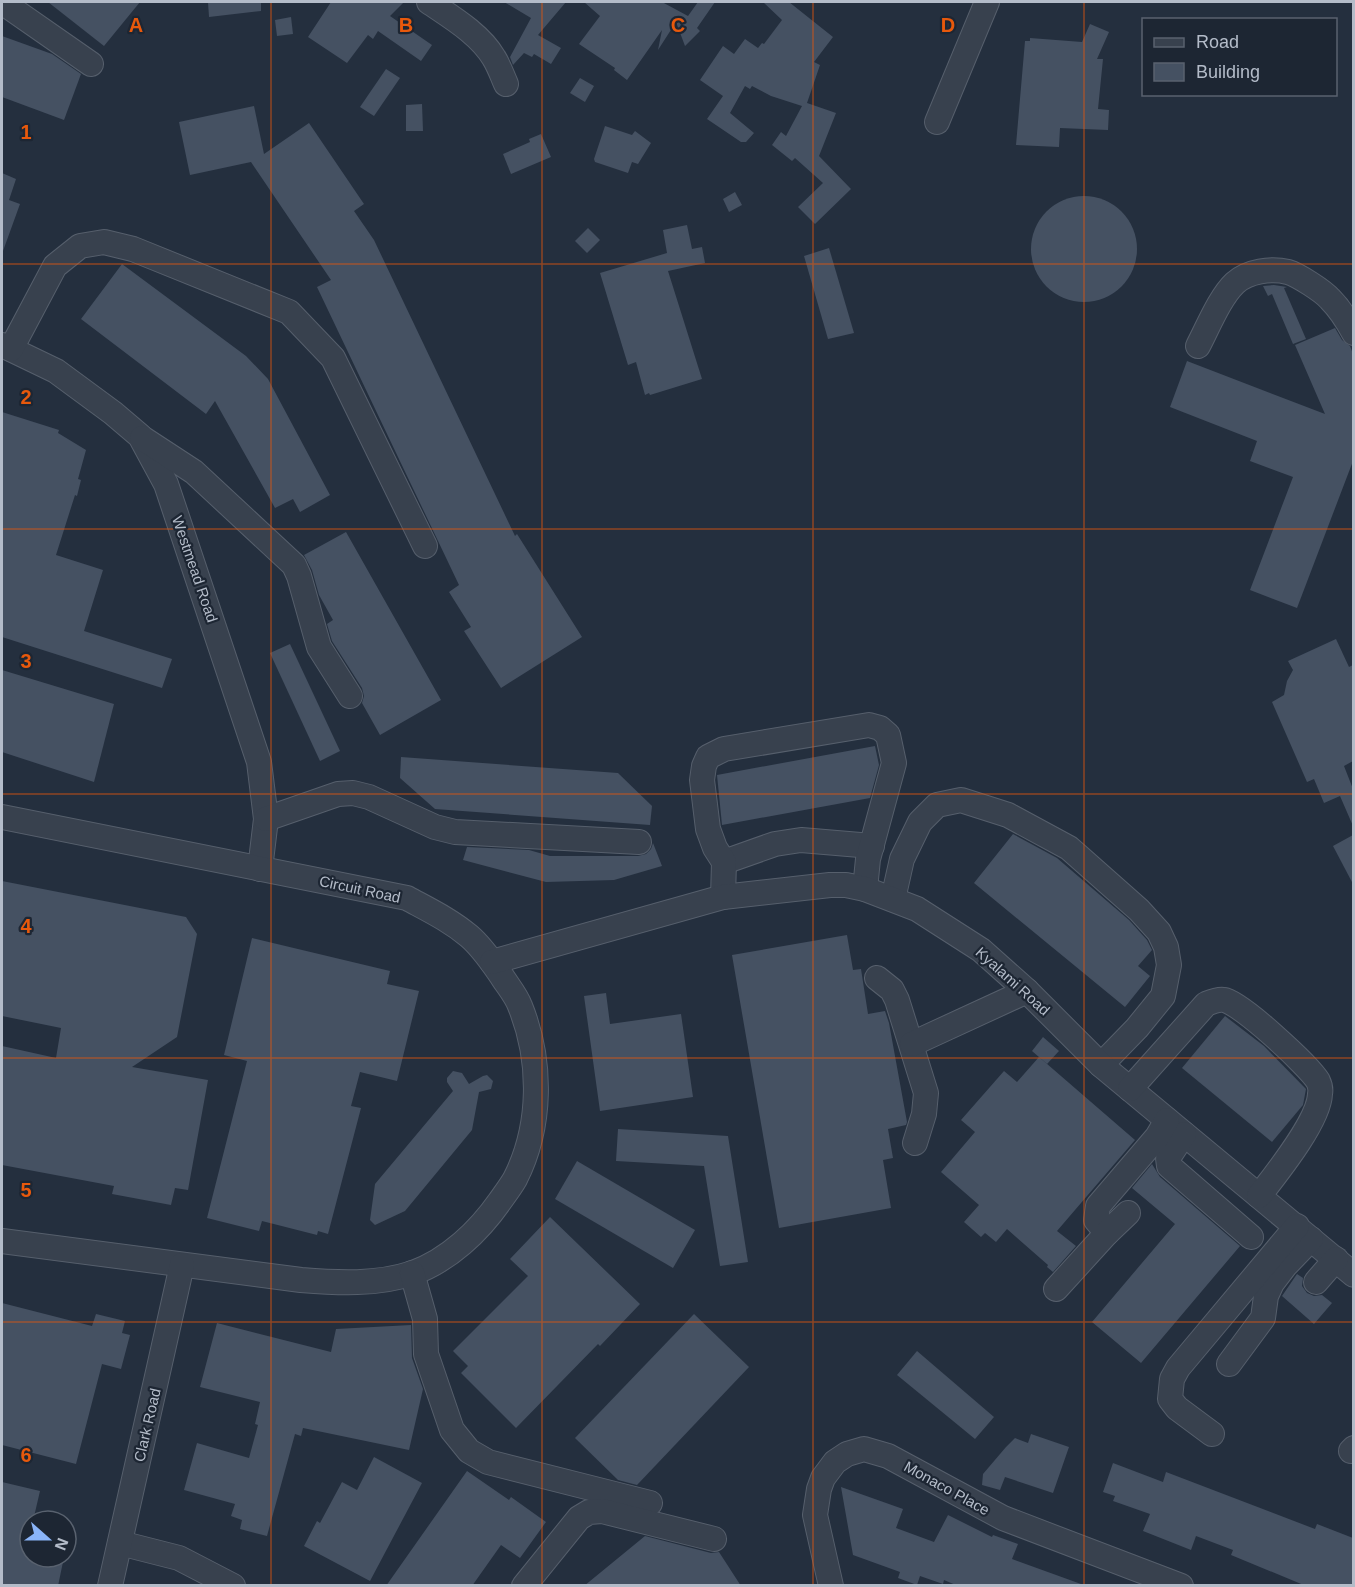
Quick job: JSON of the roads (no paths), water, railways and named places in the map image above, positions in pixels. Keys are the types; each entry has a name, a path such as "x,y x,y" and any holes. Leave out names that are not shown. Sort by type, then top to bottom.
{"street":[{"path":"2,2 92,64"},
{"path":"429,2 457,21 480,41 494,57 506,84"},
{"path":"937,122 987,2"},
{"path":"6,347 55,266 80,246 104,242 133,249 289,312 333,358 425,546"},
{"path":"1197,346 1235,283 1259,271 1288,272 1328,297 1342,312 1353,333"},
{"name":"Westmead Road","path":"6,347 56,371 140,436 166,484 258,762 266,819 260,869"},
{"path":"140,436 194,472 294,565 319,647 350,696"},
{"path":"723,897 724,862 715,848 708,829 702,780 708,757 724,749 869,725 880,728 888,735 894,763 868,859 865,889"},
{"path":"266,819 338,794 353,793 369,797 454,832 639,842"},
{"path":"893,899 902,859 920,822 937,805 962,800 1008,815 1069,848 1159,932 1166,947 1169,964 1163,996 1137,1028 1101,1065"},
{"name":"Circuit Road","path":"2,817 407,898 444,917 471,938 492,962 520,1004 532,1043 537,1078 534,1115 528,1145 515,1179 492,1212 467,1240 433,1264 412,1273 346,1284 2,1242"},
{"path":"724,862 775,844 801,840 872,846"},
{"name":"Kyalami Road","path":"492,962 723,897 846,885 893,899 917,909 981,950 1027,991 1101,1065 1345,1267"},
{"path":"877,978 892,990 897,1000 926,1093 924,1114 915,1143"},
{"path":"912,1044 1027,991"},
{"path":"1130,1089 1206,1004 1224,1000 1235,1004 1255,1020 1311,1073 1320,1087 1316,1111 1288,1158 1259,1196"},
{"path":"1107,1233 1096,1220 1098,1206 1157,1137 1176,1127"},
{"path":"1176,1127 1168,1158 1169,1166 1251,1237"},
{"path":"1056,1288 1128,1213"},
{"path":"1229,1364 1263,1318 1266,1296 1272,1283 1304,1233"},
{"path":"1212,1434 1177,1408 1170,1399 1172,1379 1178,1368 1304,1233"},
{"name":"Clark Road","path":"110,1586 182,1265"},
{"path":"1316,1282 1345,1267"},
{"path":"412,1273 425,1319 426,1354 452,1430 469,1451 488,1462 650,1503"},
{"name":"Monaco Place","path":"831,1586 815,1515 819,1489 823,1478 836,1462 847,1454 864,1449 888,1456 1003,1518 1181,1586"},
{"path":"524,1586 579,1518 590,1512 602,1511 714,1539"},
{"path":"120,1543 179,1558 233,1586"}]}
